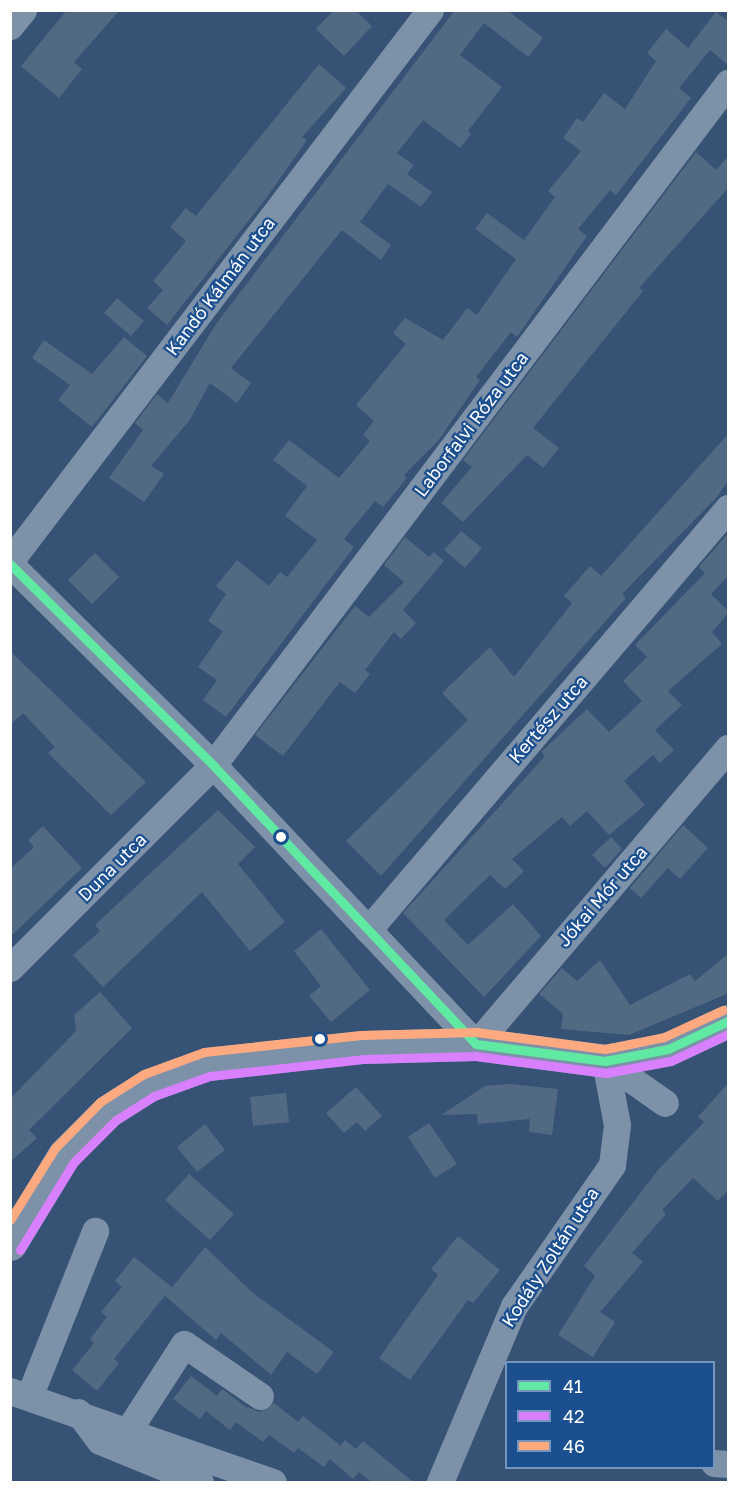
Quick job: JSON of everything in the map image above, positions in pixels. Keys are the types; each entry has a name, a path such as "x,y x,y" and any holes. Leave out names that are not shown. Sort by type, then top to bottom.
{"street":[{"path":"10,26 23,10"},
{"name":"Kandó Kálmán utca","path":"10,563 430,10"},
{"name":"Laborfalvi Róza utca","path":"213,765 729,83"},
{"name":"Kertész utca","path":"368,930 729,508"},
{"path":"10,563 213,765 476,1044"},
{"name":"Jókai Mór utca","path":"476,1044 729,748"},
{"name":"Duna utca","path":"10,968 213,765"},
{"path":"15,1228 64,1155 108,1112 149,1085 207,1064 288,1053 476,1044 605,1061 668,1049 729,1021"},
{"path":"605,1061 665,1103"},
{"name":"Kodály Zoltán utca","path":"440,1482 499,1357 514,1306 612,1165 616,1125 605,1061"},
{"path":"94,1232 20,1394 129,1429 273,1482"},
{"path":"129,1429 184,1344 260,1396"},
{"path":"78,1412 100,1441 200,1482"}],"building":[{"path":"67,10 120,10 74,62 82,69 59,98 21,66"},
{"path":"334,10 355,10 372,26 344,56 316,29"},
{"path":"455,10 507,10 543,38 528,57 484,23 460,55 502,87 468,131 471,134 460,148 423,120 397,153 414,165 407,174 432,192 421,207 388,184 360,222 391,245 381,260 342,230 231,368 251,383 237,403 210,383 189,421 151,466 164,474 144,502 109,478 143,430 135,423 157,394 168,403 216,324"},
{"path":"716,12 729,22 729,66 710,50 679,88 691,98 616,195 610,190 578,229 587,236 517,337 511,332 476,377 480,380 438,441 404,475 407,478 383,507 375,501 344,539 354,547 226,717 203,700 217,680 198,667 223,631 208,621 226,594 216,586 237,560 269,586 280,572 287,577 317,540 285,516 307,486 273,460 289,440 339,478 370,441 363,435 374,421 356,405 406,344 393,333 405,318 443,340 467,308 477,315 516,259 475,229 487,213 524,240 555,197 548,191 581,151 563,138 577,118 583,122 604,93 625,109 656,61 647,53 666,29 688,48"},
{"path":"319,64 346,88 302,137 307,140 267,197 167,325 147,308 163,290 153,281 186,241 170,227 186,208 196,216"},
{"path":"696,152 716,170 729,155 729,187 639,288 643,291 533,428 559,448 543,468 527,455 463,522 441,503 472,467 463,460"},
{"path":"117,298 144,321 131,336 104,313"},
{"path":"124,337 147,356 92,427 58,400 70,385 32,358 44,340 92,374"},
{"path":"729,433 729,480 716,498 622,594 626,598 381,876 346,841 468,720 442,693 490,647 514,677 572,603 564,596 590,566 601,576"},
{"path":"461,531 482,548 465,568 444,550"},
{"path":"729,532 729,575 711,594 729,612 712,632 722,644 668,691 682,705 655,730 674,750 660,763 653,755 624,781 645,805 609,835 587,811 570,826 562,817 512,859 524,871 505,889 490,875 444,920 468,945 513,904 541,936 484,997 403,913 545,756 541,752 587,709 609,732 642,701 623,681 647,657 635,645 705,573 699,567"},
{"path":"405,537 429,557 434,552 444,561 403,610 416,623 401,639 394,632 365,670 370,674 355,693 340,682 283,756 255,735 355,606 369,617 404,582 384,565"},
{"path":"95,553 119,577 92,604 68,580"},
{"path":"10,651 146,782 111,815 48,753 55,747 23,713 10,725"},
{"path":"218,810 255,847 238,864 285,922 250,951 202,892 103,987 73,955 100,931 95,925"},
{"path":"683,825 708,848 680,879 668,868 641,898 630,888"},
{"path":"43,826 82,868 10,937 10,869 34,847 28,840"},
{"path":"611,837 622,849 605,868 592,855"},
{"path":"321,929 370,990 331,1022 309,996 321,986 294,951"},
{"path":"729,953 729,993 629,1035 561,1029 563,1014 539,994 562,968 577,981 600,960 630,1005 690,974 695,981"},
{"path":"100,992 132,1028 29,1130 37,1138 10,1162 10,1099 76,1031 74,1015"},
{"path":"729,1082 729,1189 718,1201 693,1178 662,1210 666,1214 632,1253 643,1262 600,1312 615,1322 593,1357 558,1335 595,1276 584,1266 658,1170 704,1122 698,1117"},
{"path":"509,1084 558,1089 552,1135 529,1132 530,1119 478,1124 477,1114 441,1115 485,1086"},
{"path":"356,1087 382,1116 365,1131 357,1122 344,1133 326,1113"},
{"path":"286,1093 289,1122 253,1126 250,1097"},
{"path":"429,1123 457,1164 435,1178 408,1137"},
{"path":"205,1124 225,1150 197,1172 177,1147"},
{"path":"189,1174 234,1214 210,1240 165,1200"},
{"path":"458,1236 500,1270 473,1303 468,1300 410,1380 379,1358 438,1275 431,1269"},
{"path":"205,1247 253,1293 334,1352 317,1374 287,1352 271,1375 221,1333 216,1340 165,1296"},
{"path":"134,1257 172,1287 114,1359 119,1363 97,1391 72,1370 94,1343 90,1339 107,1317 101,1312 122,1287 115,1281"},
{"path":"191,1376 217,1396 222,1389 247,1408 230,1430 206,1411 200,1419 173,1399"},
{"path":"274,1403 298,1422 303,1416 340,1445 337,1449 345,1440 356,1449 363,1441 413,1482 372,1482 359,1472 353,1479 330,1459 324,1467 298,1448 294,1453 269,1435 263,1442 236,1422 248,1407 259,1412"}],"transit line":[{"name":"41","path":"10,564 213,765 476,1044"},
{"name":"46","path":"10,1220 55,1148 100,1102 144,1074 204,1052 361,1035 476,1032 605,1049 664,1037 723,1010"},
{"name":"41","path":"476,1044 605,1061 668,1049 728,1021"},
{"name":"42","path":"20,1250 74,1162 116,1120 154,1096 210,1076 363,1059 475,1056 606,1073 671,1061 728,1034"}]}
